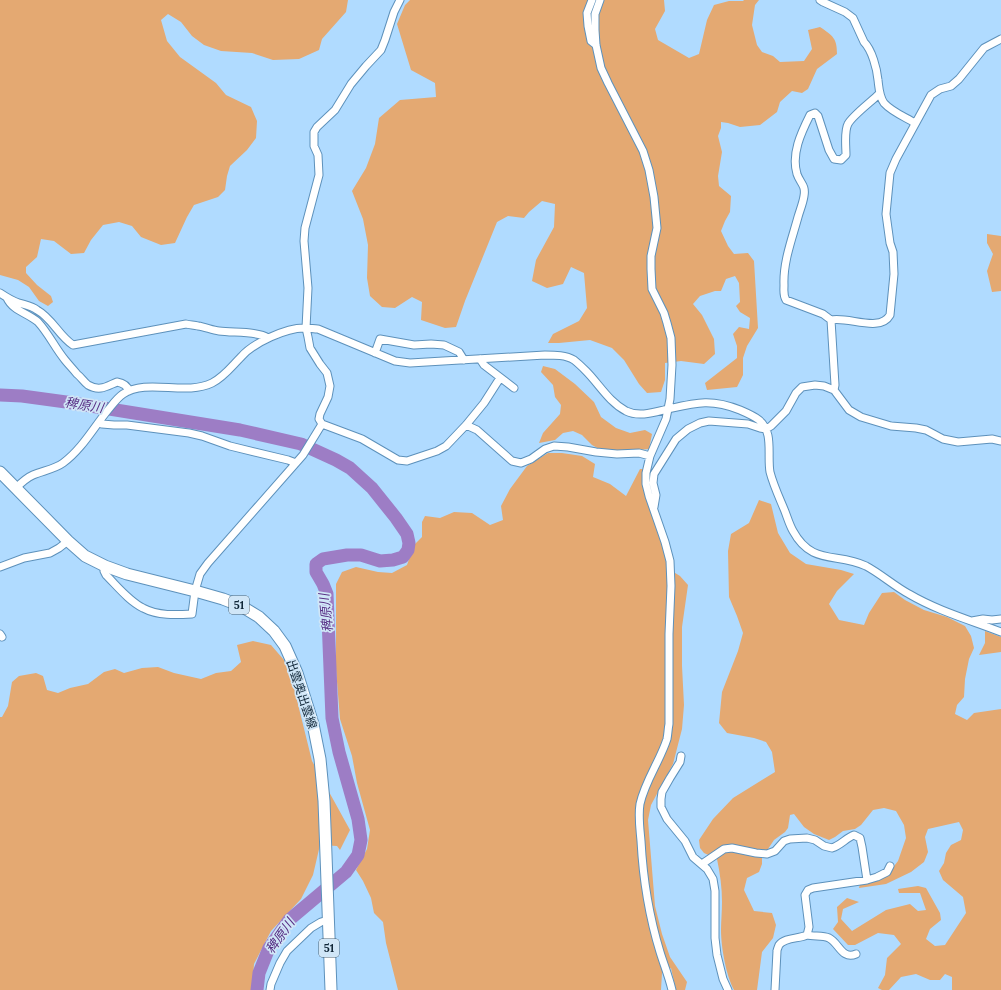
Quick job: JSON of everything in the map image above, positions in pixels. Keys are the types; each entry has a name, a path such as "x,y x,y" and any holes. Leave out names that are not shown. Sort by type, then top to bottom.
{"main road":[{"name":"出雲奥出雲線","path":"2,477 16,488 68,541 86,556 105,566 127,574 195,591 241,606 260,617 274,631 285,646 297,673 313,724 320,759 324,801 331,990"}],"street":[{"path":"400,0 394,12 386,40 381,50 351,84 335,110 317,126 314,132 314,146 318,155 319,175 304,228 308,288 305,328 310,348 327,373 330,386 328,397 319,419 322,424 362,439 398,460 407,461 437,451 446,446 484,403 500,378"},
{"path":"592,0 587,13 588,26 591,40 596,45"},
{"path":"600,0 595,14 596,45 601,68 643,151 649,170 654,197 657,228 651,256 650,269 652,289 664,313 671,338 672,365 669,409 650,456 646,473 646,484 649,496 670,561 669,724 667,738 644,790 639,814 646,892 659,947 672,990"},
{"path":"820,0 844,12 852,18 872,55 877,72 880,94 883,101 889,108 915,123"},
{"path":"831,320 836,318 870,324 888,319 890,315 894,274 893,252 889,237 886,214 890,173 896,159 931,95 940,89 951,86 959,79 984,48 1001,39"},
{"path":"834,390 835,385 831,320 823,314 786,300 784,296 785,264 804,197 804,186 797,172 796,162 798,143 810,115 815,113 818,116 831,154 834,159 841,160 846,155 846,130 848,124 880,94"},
{"path":"0,293 18,303 36,309 45,315 68,342 73,345 186,324 198,325 217,331 254,334 268,338"},
{"path":"7,298 9,303 18,310 37,321 47,333 64,359 89,385 102,388 108,387 117,382 127,386 129,391"},
{"path":"16,488 21,482 31,475 63,464 76,452 122,394 134,389 200,387 211,384 223,376 253,346 268,338 295,329 318,329 395,361 410,363 545,355 562,356 574,360 593,378 614,404 627,412 647,414 704,402 722,404 759,419 766,429 769,445 770,471 774,486 792,530 800,542 810,551 823,556 865,566 908,594 941,610 1001,632"},
{"path":"375,353 380,338 414,345 444,345 459,352 464,360"},
{"path":"480,359 484,365 514,388"},
{"path":"654,510 656,495 653,483 654,474 676,440 688,429 700,423 710,421 748,424 766,429 786,411 796,393 802,387 815,385 824,386 834,390 849,410 861,417 891,426 926,430 943,438 958,442 992,439 1001,441"},
{"path":"101,419 102,424 127,425 196,435 230,446 296,463"},
{"path":"105,566 104,571 106,575 132,601 144,609 172,615 192,614 195,591 200,574 303,455 322,424"},
{"path":"466,425 476,430 512,461 521,463 554,446 617,454 639,453 650,456"},
{"path":"0,567 24,558 50,553 68,541"},
{"path":"972,621 982,618 992,620 1001,619"},
{"path":"681,756 680,762 662,792 662,807 667,819 685,841 693,857 707,869 713,879 717,956 723,979 728,990"},
{"path":"702,864 724,849 732,848 767,854 775,851 784,840 807,838 832,848 838,846 849,836 854,835 860,838 867,880"},
{"path":"775,990 777,951 779,945 786,940 802,937 807,934 809,927 805,895 808,890 828,885 877,878 886,872 890,866"},
{"path":"270,990 280,963 287,952 311,928 328,920"},
{"path":"807,934 811,936 828,938 832,940 844,953 852,956 856,954"}],"shaded area":[{"path":"0,0 348,0 346,12 322,39 319,50 299,59 273,60 252,53 221,51 204,45 192,36 181,22 168,14 161,20 167,41 180,57 216,83 226,95 251,107 257,121 256,138 247,150 230,166 225,190 218,197 194,205 175,243 161,245 141,237 132,226 119,222 103,225 91,240 84,253 71,254 54,241 41,239 37,257 26,267 26,273 37,285 51,296 53,302 48,306 39,301 29,287 18,280 0,275"},
{"path":"410,0 664,0 665,11 655,29 658,40 689,58 699,54 707,20 714,5 729,1 759,0 755,5 752,25 757,45 762,52 773,56 780,62 804,61 812,49 808,30 820,27 833,38 836,44 837,54 817,69 808,89 802,93 792,91 780,102 777,112 760,125 740,127 721,122 721,128 718,136 722,152 718,176 719,186 731,196 730,212 721,231 728,246 734,254 748,253 754,261 758,328 747,346 743,358 743,375 737,387 707,390 705,383 737,358 737,346 733,334 739,327 749,329 750,318 740,312 736,306 740,302 739,283 735,276 726,279 721,291 715,291 700,296 693,304 702,315 714,339 715,354 704,364 681,361 665,363 665,380 661,392 647,393 639,384 624,360 612,348 590,340 548,343 553,334 579,321 587,308 584,273 571,267 563,284 547,288 532,281 536,260 554,227 555,204 542,201 524,218 508,216 497,222 456,327 445,328 421,320 422,302 412,297 395,308 382,307 370,296 367,278 368,245 363,219 352,191 366,168 375,144 379,118 400,100 436,97 435,83 411,70 397,24 405,5"},
{"path":"987,234 1001,236 1001,291 992,292 987,271 993,254 987,243"},
{"path":"543,366 555,369 575,384 594,402 601,417 616,428 630,433 645,430 652,434 649,449 617,452 601,450 592,445 582,435 573,431 563,433 555,440 539,443 543,433 560,414 561,405 555,397 553,385 541,372"},
{"path":"548,453 562,453 582,456 595,464 593,477 610,484 626,496 640,469 644,469 667,568 680,576 688,585 682,627 684,705 682,729 673,764 651,805 648,820 655,906 670,957 687,982 685,990 676,990 671,968 662,973 661,990 398,990 386,943 383,922 374,913 371,898 356,870 367,849 370,830 357,783 352,756 340,719 336,669 336,584 342,572 356,567 378,572 392,573 407,565 414,545 422,537 422,522 425,516 440,518 454,512 472,513 490,525 503,520 501,506 510,489 527,466"},
{"path":"759,500 771,504 778,533 790,553 806,564 841,570 854,574 837,591 829,604 839,620 864,625 869,613 882,593 894,592 905,600 924,610 947,617 965,626 971,636 974,648 969,659 965,679 964,697 957,705 955,714 967,720 974,713 1001,709 1001,990 952,990 952,977 945,974 940,980 930,980 916,974 901,977 889,990 882,990 878,988 885,975 887,958 901,944 894,935 878,933 855,945 848,945 833,929 838,922 837,907 847,898 859,902 843,909 841,919 852,931 886,910 910,904 918,911 926,910 920,893 899,893 898,889 918,886 926,888 940,913 941,920 930,929 926,939 935,946 945,945 966,913 963,897 943,880 939,871 951,845 961,840 963,830 959,822 928,829 925,837 928,852 924,862 911,872 886,884 859,888 860,884 888,874 898,861 906,838 904,825 896,811 884,808 873,810 861,825 855,829 843,831 829,840 814,834 804,827 794,814 790,815 788,828 774,840 762,858 762,864 759,872 747,878 744,890 754,911 772,913 776,925 773,938 762,952 757,990 734,990 731,984 724,961 722,944 722,891 717,859 704,853 700,848 699,840 713,819 733,798 775,772 772,752 766,742 727,733 719,723 722,692 738,651 743,633 729,597 728,551 731,534 749,523"},
{"path":"985,631 1001,637 1001,652 979,655 985,643"},
{"path":"253,641 271,645 284,660 292,680 312,761 350,830 340,850 337,846 320,845 313,875 301,899 271,931 254,964 252,990 0,990 0,717 2,717 8,706 12,682 19,676 36,673 43,676 47,690 58,693 70,688 88,684 104,672 115,669 124,673 142,668 158,667 174,673 201,679 216,673 231,671 241,662 237,645"}],"waterway":[{"name":"稗原川","path":"0,395 22,396 66,402 240,430 301,444 350,468 372,488 407,534 409,543 408,550 403,557 393,560 380,561 361,555 347,555 323,559 316,564 316,572 327,594 332,718 339,752 358,819 361,840 358,855 346,872 289,920 269,948 259,973 257,990"}]}
